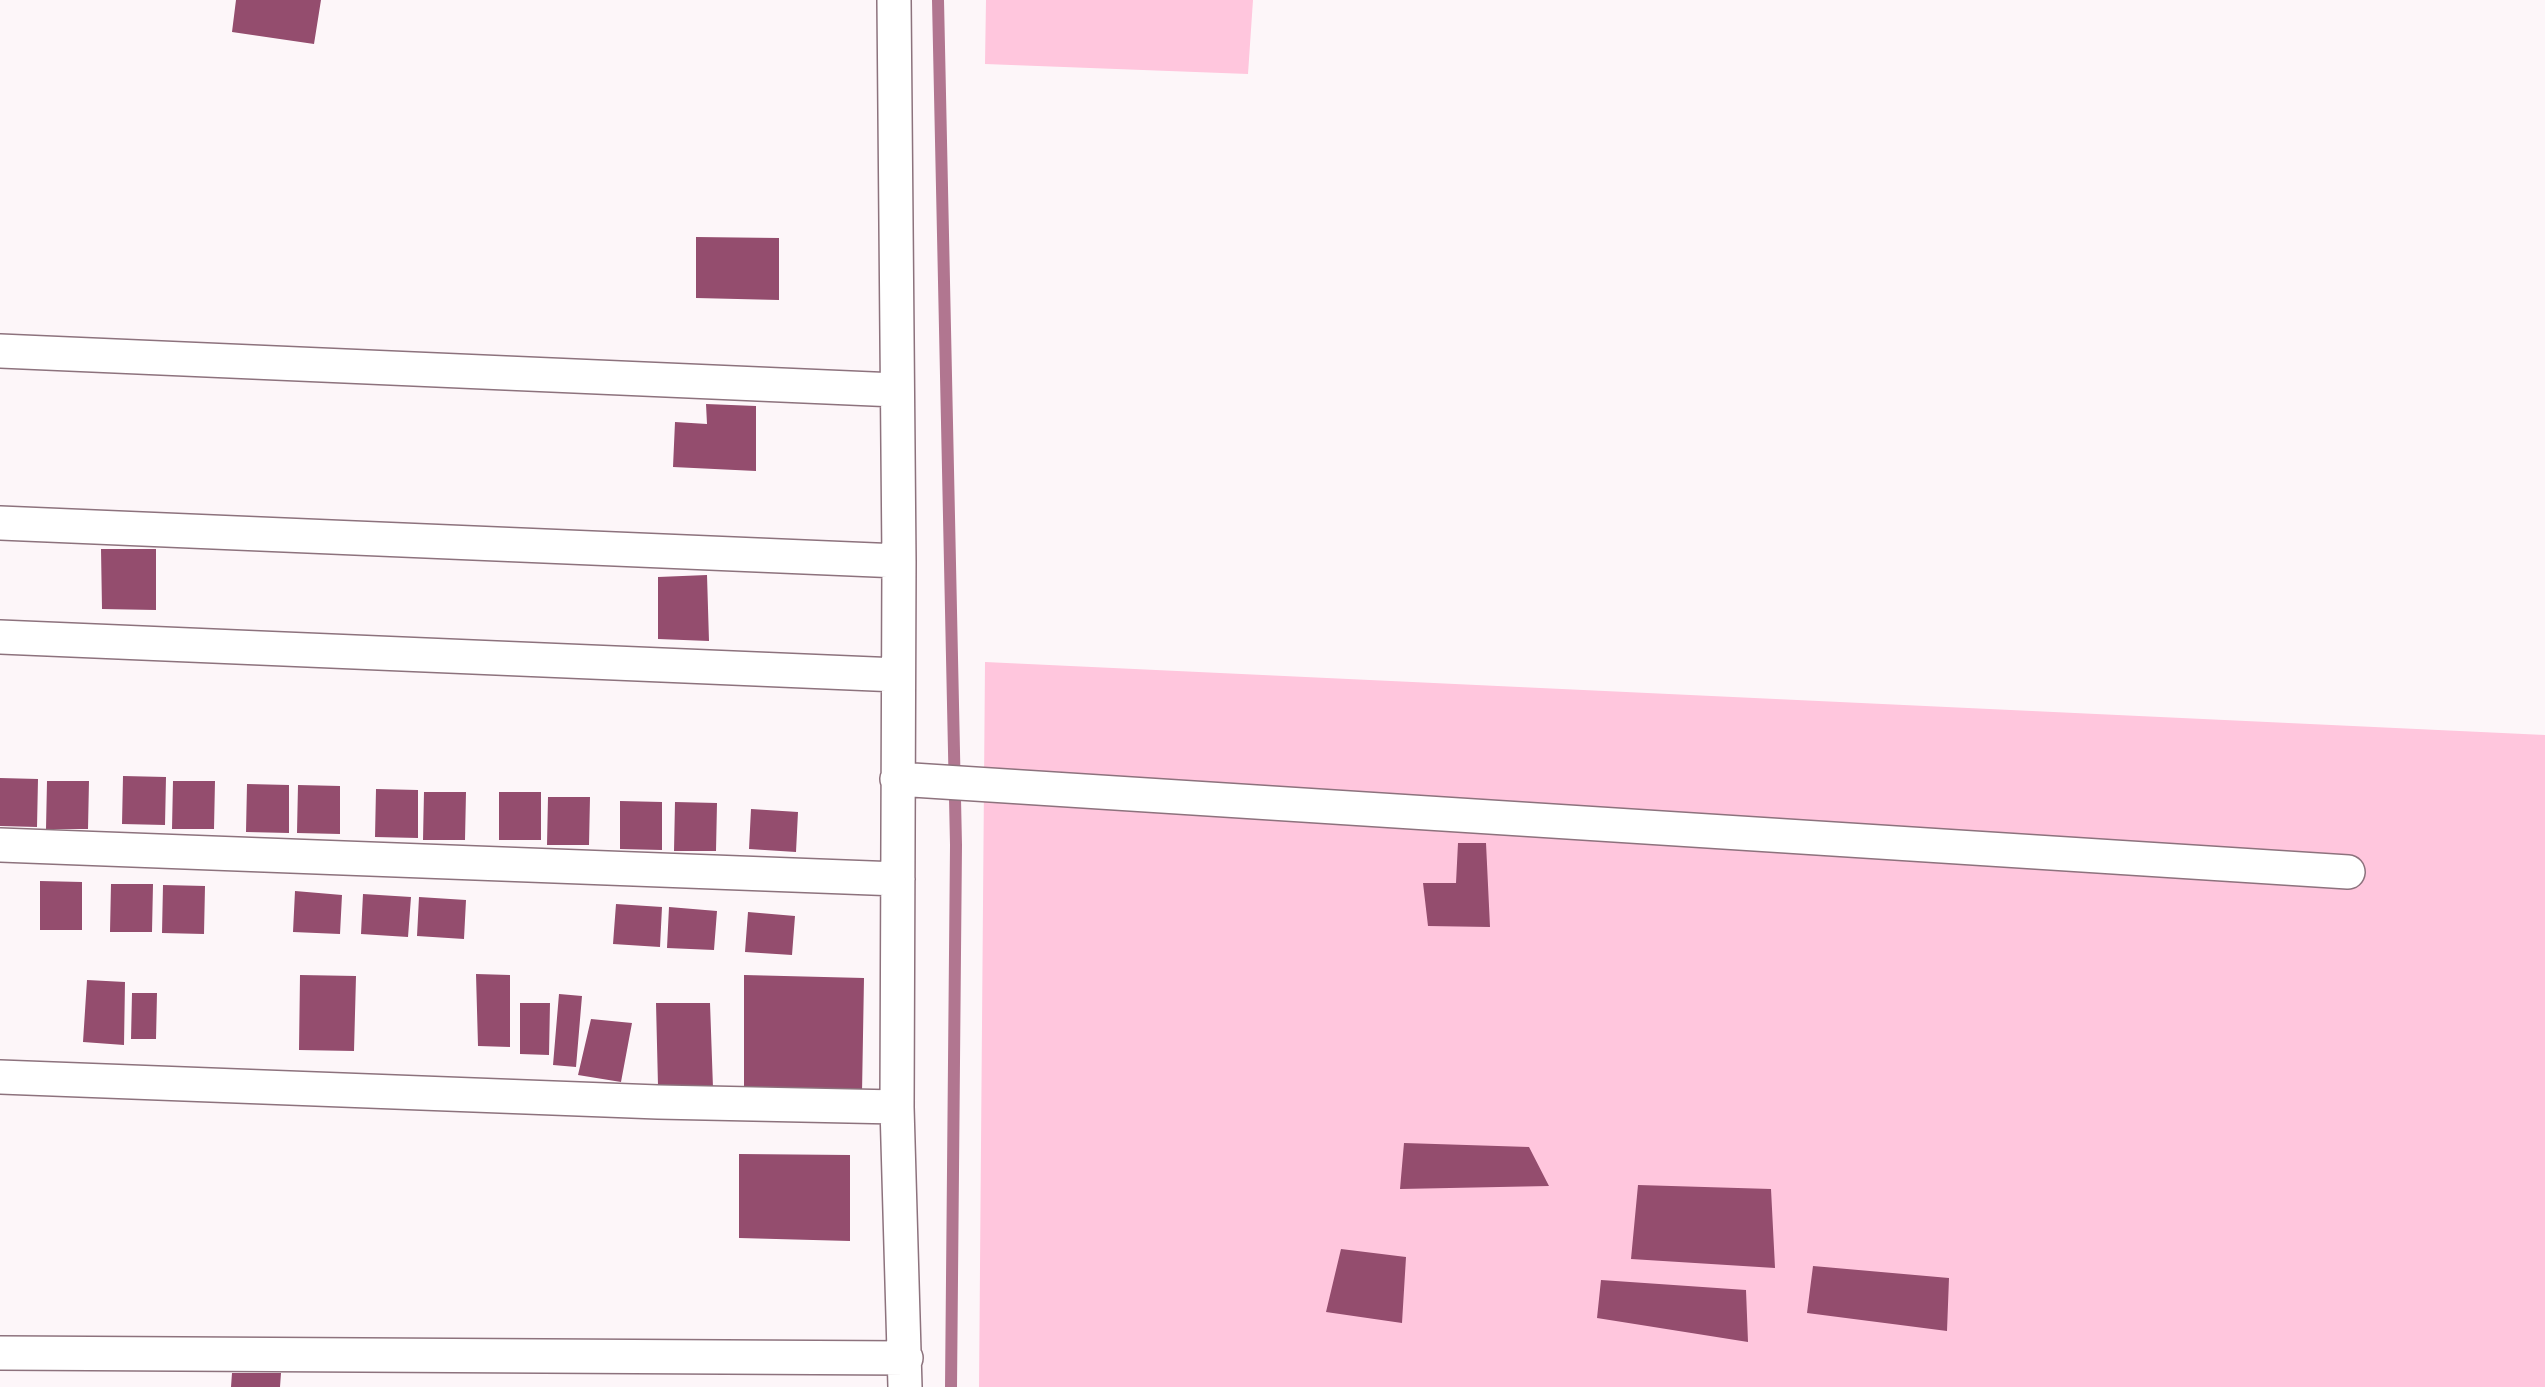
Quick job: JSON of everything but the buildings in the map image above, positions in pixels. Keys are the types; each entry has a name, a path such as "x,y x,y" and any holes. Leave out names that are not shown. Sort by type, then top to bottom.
{"street":[{"path":"0,1353 905,1373 897,1107 898,879 912,780 898,675 894,0"},
{"path":"0,351 897,390"},
{"path":"0,524 899,561"},
{"path":"0,637 898,675"},
{"path":"912,780 2348,872"},
{"path":"0,845 898,879"},
{"path":"0,1077 658,1102 897,1107"}],"shaded area":[{"path":"986,0 1253,0 1248,74 985,64"},
{"path":"985,662 2545,735 2545,1387 979,1387"}],"waterway":[{"path":"938,0 956,845 951,1387"}]}
